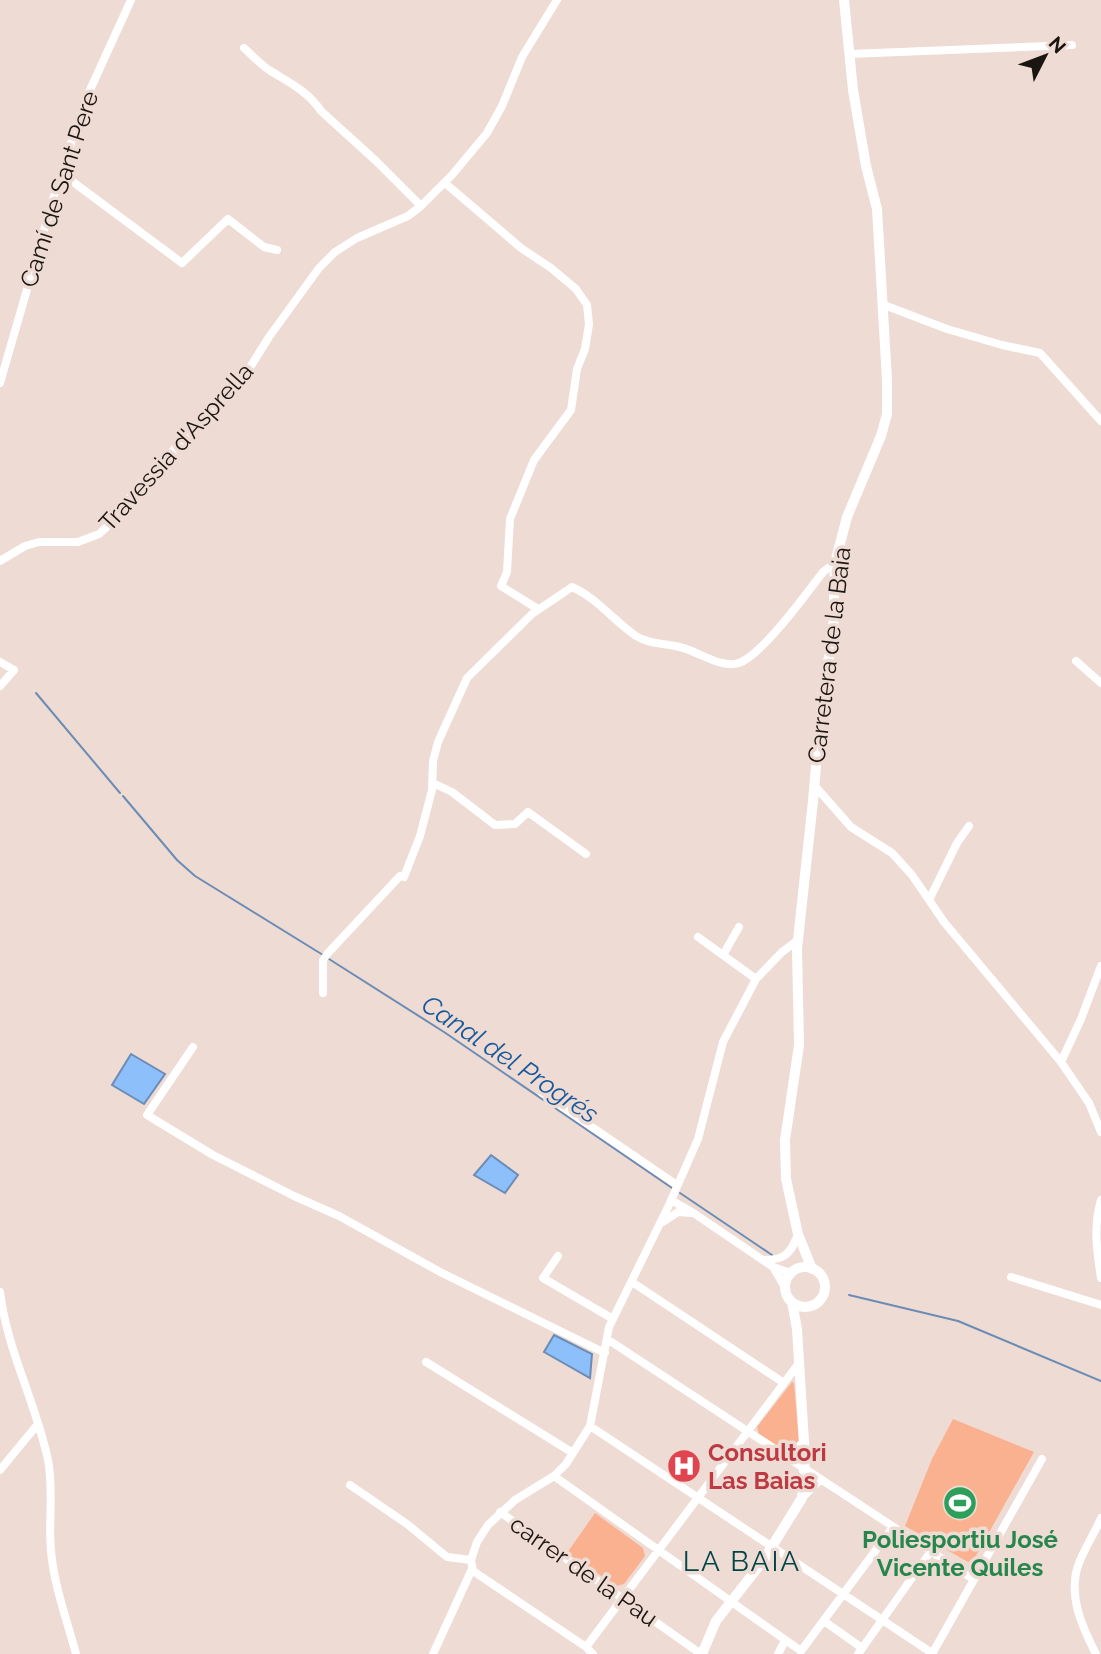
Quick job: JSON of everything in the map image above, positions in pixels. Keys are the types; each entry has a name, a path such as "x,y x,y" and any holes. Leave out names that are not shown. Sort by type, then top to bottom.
{"main road":[{"name":"Carretera de la Baia","path":"793,1272 799,1251 786,1179 785,1140 799,1045 798,940 822,696 833,634 835,563 847,517 881,436 887,414 884,305 877,209 866,166 849,54 844,0"},
{"name":"Carretera de la Baia","path":"797,1236 812,1269"},
{"path":"701,1654 716,1621 772,1547 802,1498 805,1470 797,1329 786,1282 793,1272 800,1268 812,1269 823,1278 824,1294 820,1301 809,1307 802,1307 792,1301"},
{"path":"797,1329 809,1307"}],"street":[{"name":"Camí de Sant Pere","path":"0,383 61,173 94,79 131,0"},
{"name":"Travessia d'Asprella","path":"0,561 25,546 39,542 68,544 99,534 109,525 138,486 242,380 269,337 319,268 335,252 357,238 408,216 445,183 487,133 502,106 522,57 557,0"},
{"path":"849,54 1072,46"},
{"path":"244,48 268,69 290,81 314,101 321,111 421,206"},
{"path":"61,173 182,263 228,219 264,247 277,250"},
{"path":"445,183 576,289 587,305 589,324 571,410 534,460 510,519 507,572 501,586 538,609"},
{"path":"884,305 947,329 1040,353 1099,415"},
{"path":"323,993 323,960 402,876 420,836 433,783 433,761 438,741 467,678 538,609 572,587 587,594 637,636 652,643 682,647 723,663 739,664 757,651 823,572 835,563"},
{"path":"1076,661 1101,683"},
{"path":"0,662 15,670 0,686"},
{"path":"433,783 453,792 495,825 515,824 528,811 586,854"},
{"path":"814,785 852,827 892,853 930,898 944,922 1061,1062 1089,1103 1101,1132"},
{"path":"930,898 968,826"},
{"path":"723,955 739,927"},
{"path":"698,937 756,979"},
{"path":"433,1654 472,1566 477,1542 500,1512 554,1476 590,1426 612,1319 698,1139 723,1042 756,979 798,940"},
{"path":"1061,1062 1101,966"},
{"path":"193,1047 147,1115 213,1154 338,1216 442,1273 605,1353"},
{"path":"542,1093 677,1185"},
{"path":"1101,1200 1096,1234 1101,1278"},
{"path":"670,1202 695,1214 773,1267 793,1272"},
{"path":"659,1225 678,1212 695,1214"},
{"path":"763,1260 776,1260 788,1255 797,1236"},
{"path":"558,1256 543,1278 612,1319"},
{"path":"773,1267 786,1289"},
{"path":"1011,1277 1101,1305"},
{"path":"632,1282 784,1383"},
{"path":"0,1292 13,1354 49,1463 51,1551 61,1604 76,1654"},
{"path":"607,1339 973,1579"},
{"path":"426,1363 573,1453"},
{"path":"586,1647 799,1363"},
{"path":"0,1470 38,1424"},
{"path":"590,1426 932,1653 1042,1459"},
{"path":"779,1453 789,1452 803,1442"},
{"path":"554,1476 801,1651 893,1527"},
{"path":"802,1498 820,1480"},
{"path":"350,1485 407,1524 447,1557 472,1566 593,1654"},
{"name":"carrer de la Pau","path":"500,1512 701,1654"},
{"path":"1096,1654 1084,1632 1077,1608 1074,1582 1079,1563 1101,1518"},
{"path":"824,1621 860,1651 931,1551"},
{"path":"778,1654 785,1641"}],"shaded area":[{"path":"792,1382 799,1444 785,1451 759,1434 757,1427"},
{"name":"Poliesportiu José Vicente Quiles","path":"953,1419 1034,1452 973,1561 968,1562 905,1526 932,1459"},
{"path":"595,1513 643,1548 645,1556 624,1584 616,1586 567,1553"}],"water":[{"path":"131,1054 165,1074 144,1104 112,1085"},
{"path":"491,1155 518,1175 505,1193 474,1175"},
{"path":"554,1335 592,1354 590,1378 544,1352"}],"waterway":[{"name":"Canal del Progrés","path":"36,693 120,793"},
{"name":"Canal del Progrés","path":"123,796 177,860 195,876 323,955"},
{"name":"Canal del Progrés","path":"329,959 444,1032 672,1188"},
{"path":"680,1193 772,1255"},
{"path":"849,1295 958,1321 1101,1381"}],"place":[{"name":"Consultori Las Baias","path":"684,1466"},
{"name":"Poliesportiu José Vicente Quiles","path":"960,1503"}],"district":[{"name":"LA BAIA","path":"742,1561"}]}
